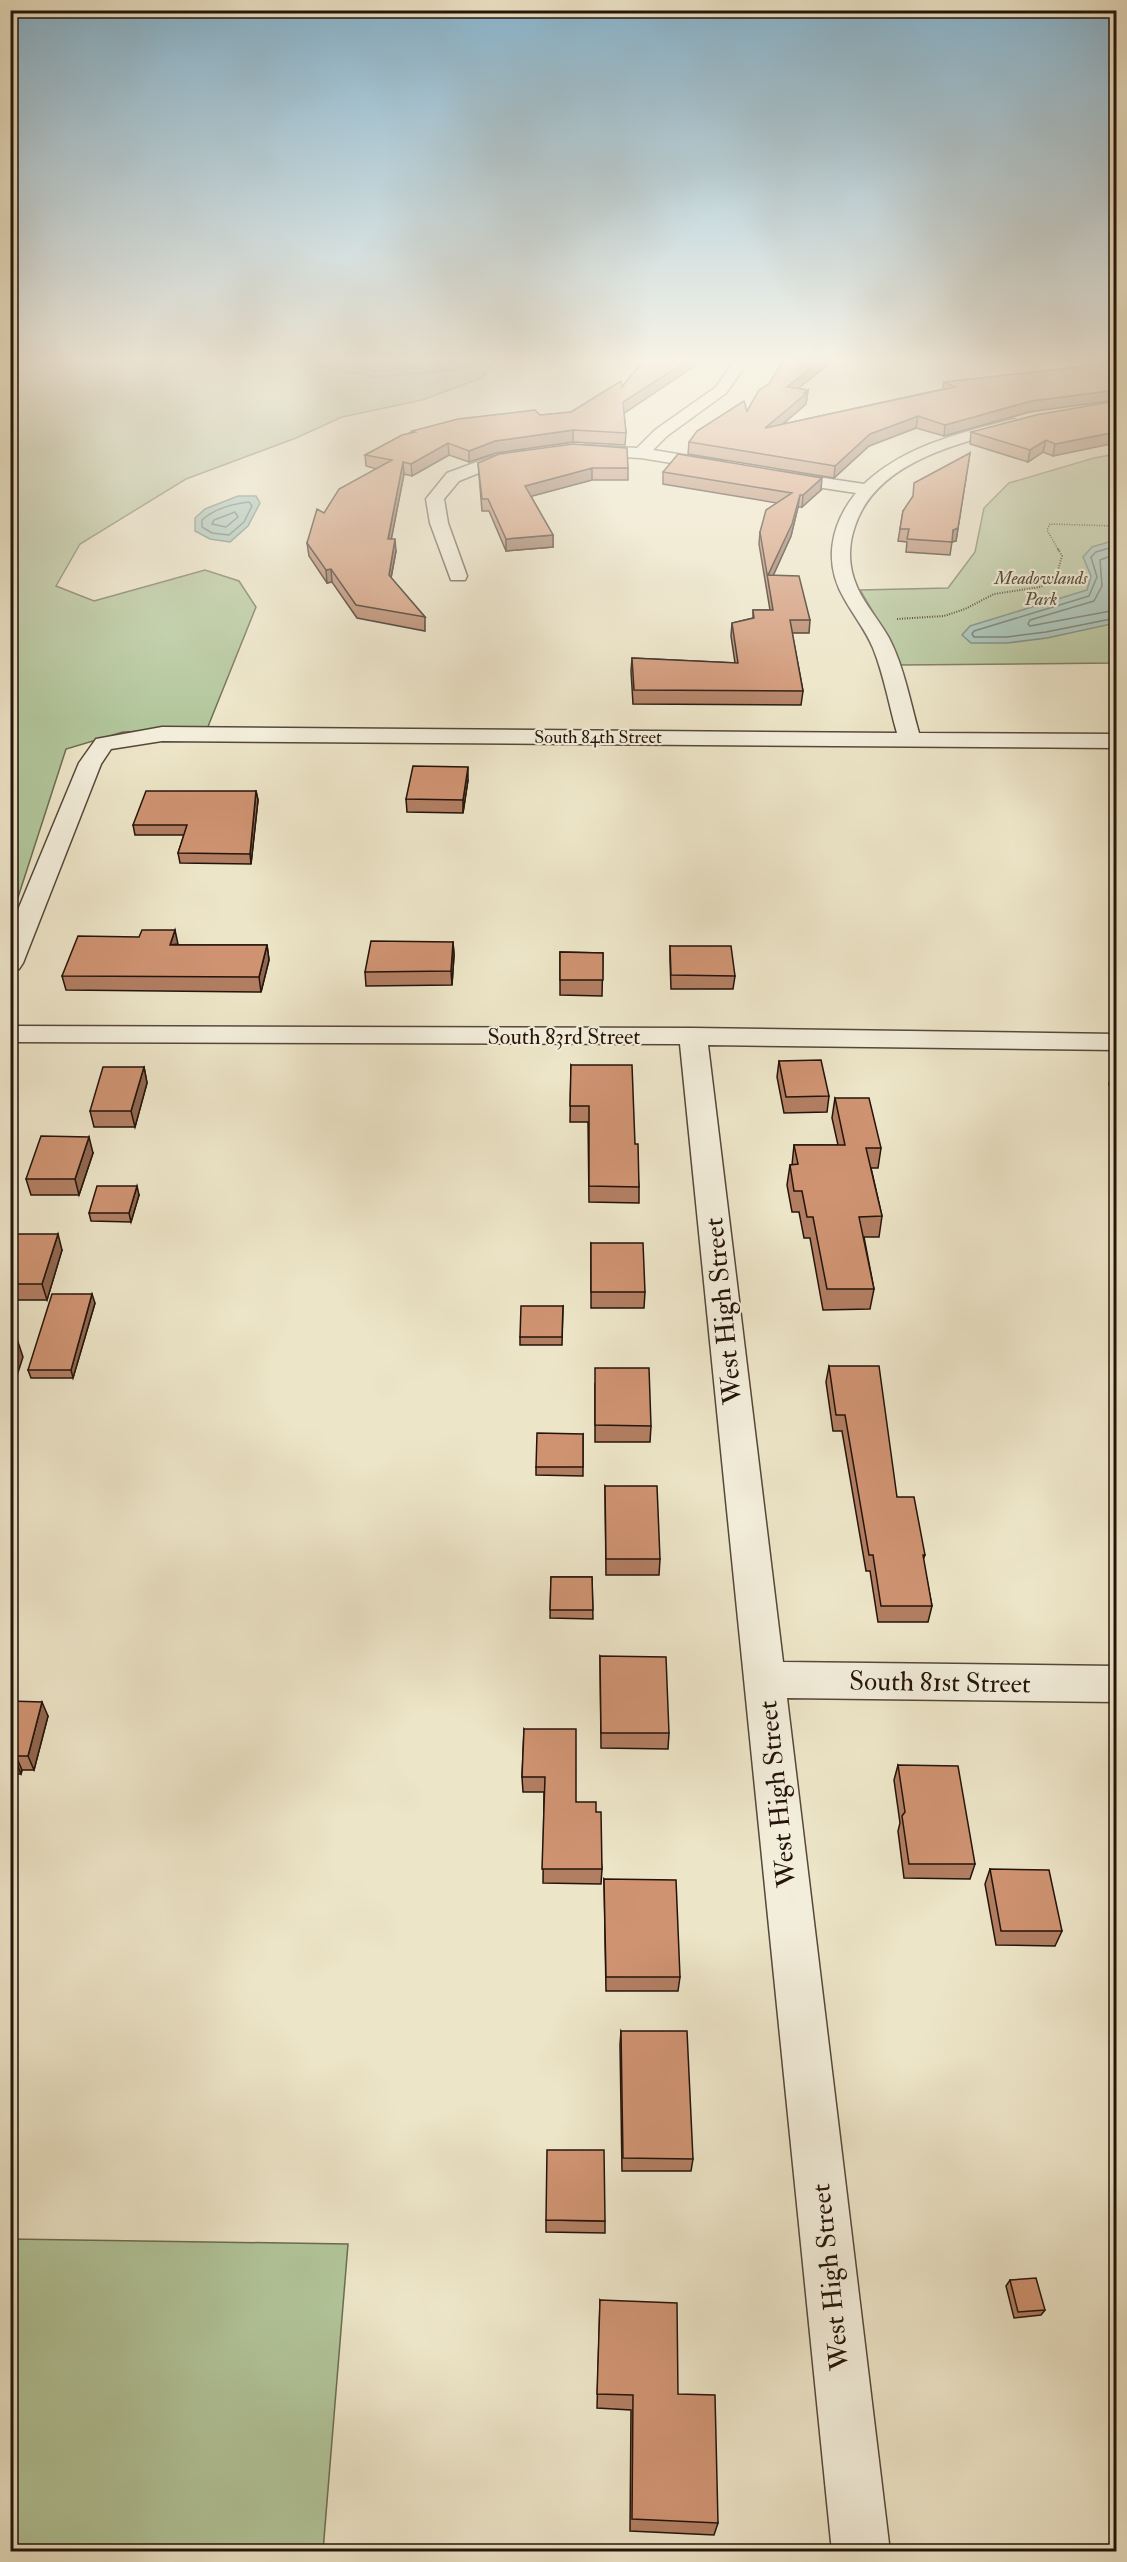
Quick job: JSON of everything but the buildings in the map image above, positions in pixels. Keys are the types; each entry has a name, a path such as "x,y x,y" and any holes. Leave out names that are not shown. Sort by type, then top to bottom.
{"street":[{"path":"450,481 435,499 439,523 459,576"},
{"path":"810,481 867,490"},
{"path":"879,481 867,490 852,510 844,526 839,555 842,573 850,595 882,646 910,740"},
{"name":"South 84th Street","path":"10,963 90,764 104,744 162,734 1116,741"},
{"name":"South 83rd Street","path":"10,1034 693,1036 1116,1042"},
{"name":"West High Street","path":"693,1036 861,2552"},
{"name":"South 81st Street","path":"764,1680 1116,1684"}],"path":[{"path":"866,621 934,618 956,613 994,594 1049,584 1055,581 1059,574 1062,556 1047,527 1056,523 1116,526"}],"green space":[{"path":"11,481 183,481 80,544 56,586 94,601 205,570 239,581 256,607 207,729 123,732 66,749 11,919"},
{"name":"Meadowlands Park","path":"1017,481 1116,481 1116,663 901,665 891,642 860,590 948,588 975,552 984,508 1009,483"},
{"path":"10,2239 348,2244 323,2551 11,2551"}],"water":[{"path":"238,496 256,496 260,503 248,526 230,542 210,539 195,531 195,518 205,509"},
{"path":"1116,540 1116,623 1047,638 1007,643 971,643 962,635 970,626 1087,590 1091,576 1083,557 1092,547"}]}
